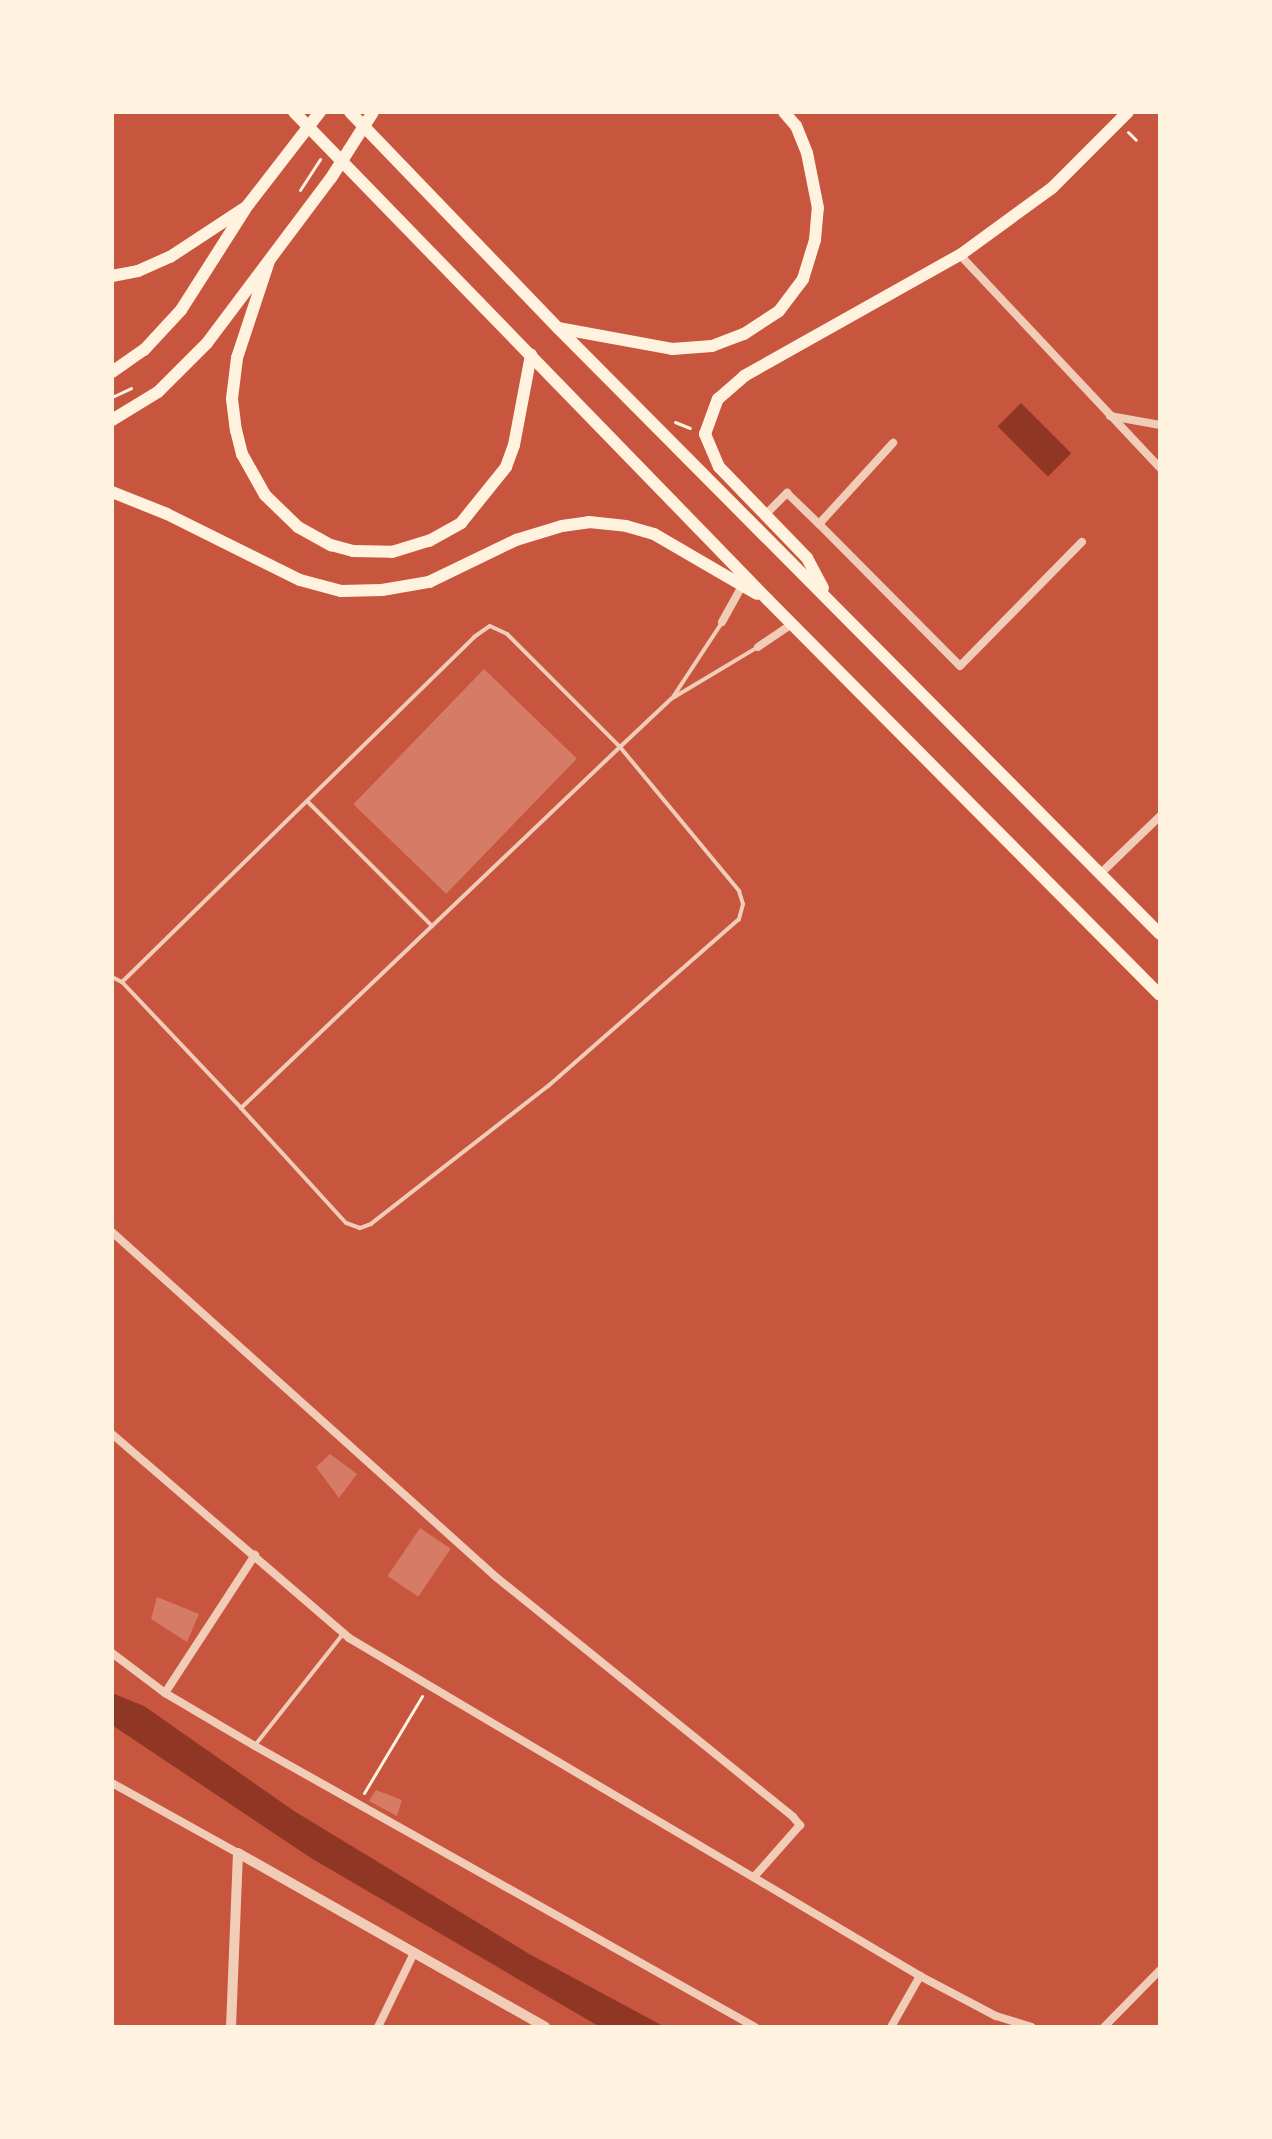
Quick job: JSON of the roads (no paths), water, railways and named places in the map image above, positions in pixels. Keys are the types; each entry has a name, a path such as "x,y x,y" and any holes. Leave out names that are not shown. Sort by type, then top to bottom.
{"main road":[{"path":"294,112 768,600 1160,995"},
{"path":"112,372 144,350 181,310 248,205 320,112"},
{"path":"350,112 558,328 1160,934"},
{"path":"112,420 158,392 207,343 331,178 373,112"},
{"path":"558,328 672,349 712,346 744,334 779,311 803,279 815,240 818,208 807,153 796,126 784,112"},
{"path":"830,602 807,558 764,517 719,467 705,434 718,399 744,376 960,255 1052,188 1128,112"},
{"path":"112,276 138,271 170,257 248,205"},
{"path":"269,261 237,358 232,399 239,442 265,495 298,527 331,545 353,551 392,552 429,541 461,523 506,467 519,422 531,355"},
{"path":"112,492 167,514 300,580 341,591 382,590 429,582 516,540 562,526 589,522 626,526 654,534 768,600"}],"street":[{"path":"960,255 1160,468"},
{"path":"1108,416 1160,425"},
{"path":"819,524 893,443"},
{"path":"764,517 787,493 960,666 1082,542"},
{"path":"722,622 742,586"},
{"path":"758,647 792,624"},
{"path":"1100,874 1160,816"},
{"path":"112,1232 496,1577 793,1817 800,1825 754,1877"},
{"path":"112,1434 344,1633 428,1686 920,1976 996,2016 1031,2027"},
{"path":"165,1693 255,1555"},
{"path":"112,1653 165,1693 255,1746 755,2027"},
{"path":"112,1783 414,1953 527,2023 545,2027"},
{"path":"231,2027 238,1853"},
{"path":"378,2027 414,1953"},
{"path":"1104,2027 1160,1970"},
{"path":"891,2027 920,1976"}],"lane":[{"path":"671,699 722,622"},
{"path":"112,977 122,982 346,1223 360,1228 371,1224 548,1086 739,919 743,904 739,891 620,747 507,634 490,626 474,637 122,982"},
{"path":"241,1108 671,699 758,647"},
{"path":"307,801 432,926"},
{"path":"255,1746 344,1633"}]}
